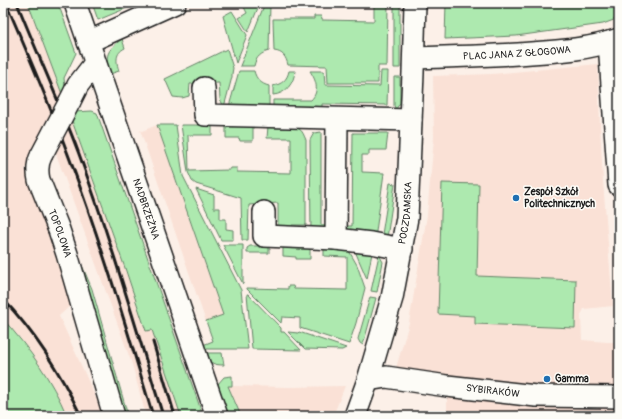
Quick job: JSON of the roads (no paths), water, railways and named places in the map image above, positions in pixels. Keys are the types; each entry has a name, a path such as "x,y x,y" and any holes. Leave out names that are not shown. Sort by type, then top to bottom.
{"street":[{"name":"NADBRZEŻNA","path":"75,3 217,416"},
{"path":"88,42 175,3"},
{"name":"POCZDAMSKA","path":"355,416 368,380 392,298 407,218 412,120 415,3"},
{"path":"614,41 619,185"},
{"name":"PLAC JANA Z GŁOGOWA","path":"414,58 574,50 598,46 614,41"},
{"name":"TOPOLOWA","path":"96,63 83,78 70,101 39,161 38,173 67,254 114,416"},
{"path":"204,88 205,116 412,120"},
{"path":"336,239 337,119"},
{"path":"264,212 264,236 336,239 402,248"},
{"name":"SYBIRAKÓW","path":"368,380 386,377 447,386 536,396 619,398"}],"railway":[{"path":"6,3 47,99 81,189 153,416"},
{"path":"17,3 64,116 91,186 123,284 163,416"},
{"path":"3,299 26,326 46,354 56,369 81,416"},
{"path":"153,342 175,416"}],"place":[{"name":"Zespół Szkół Politechnicznych","path":"516,198"},
{"name":"Gamma","path":"547,379"}]}
